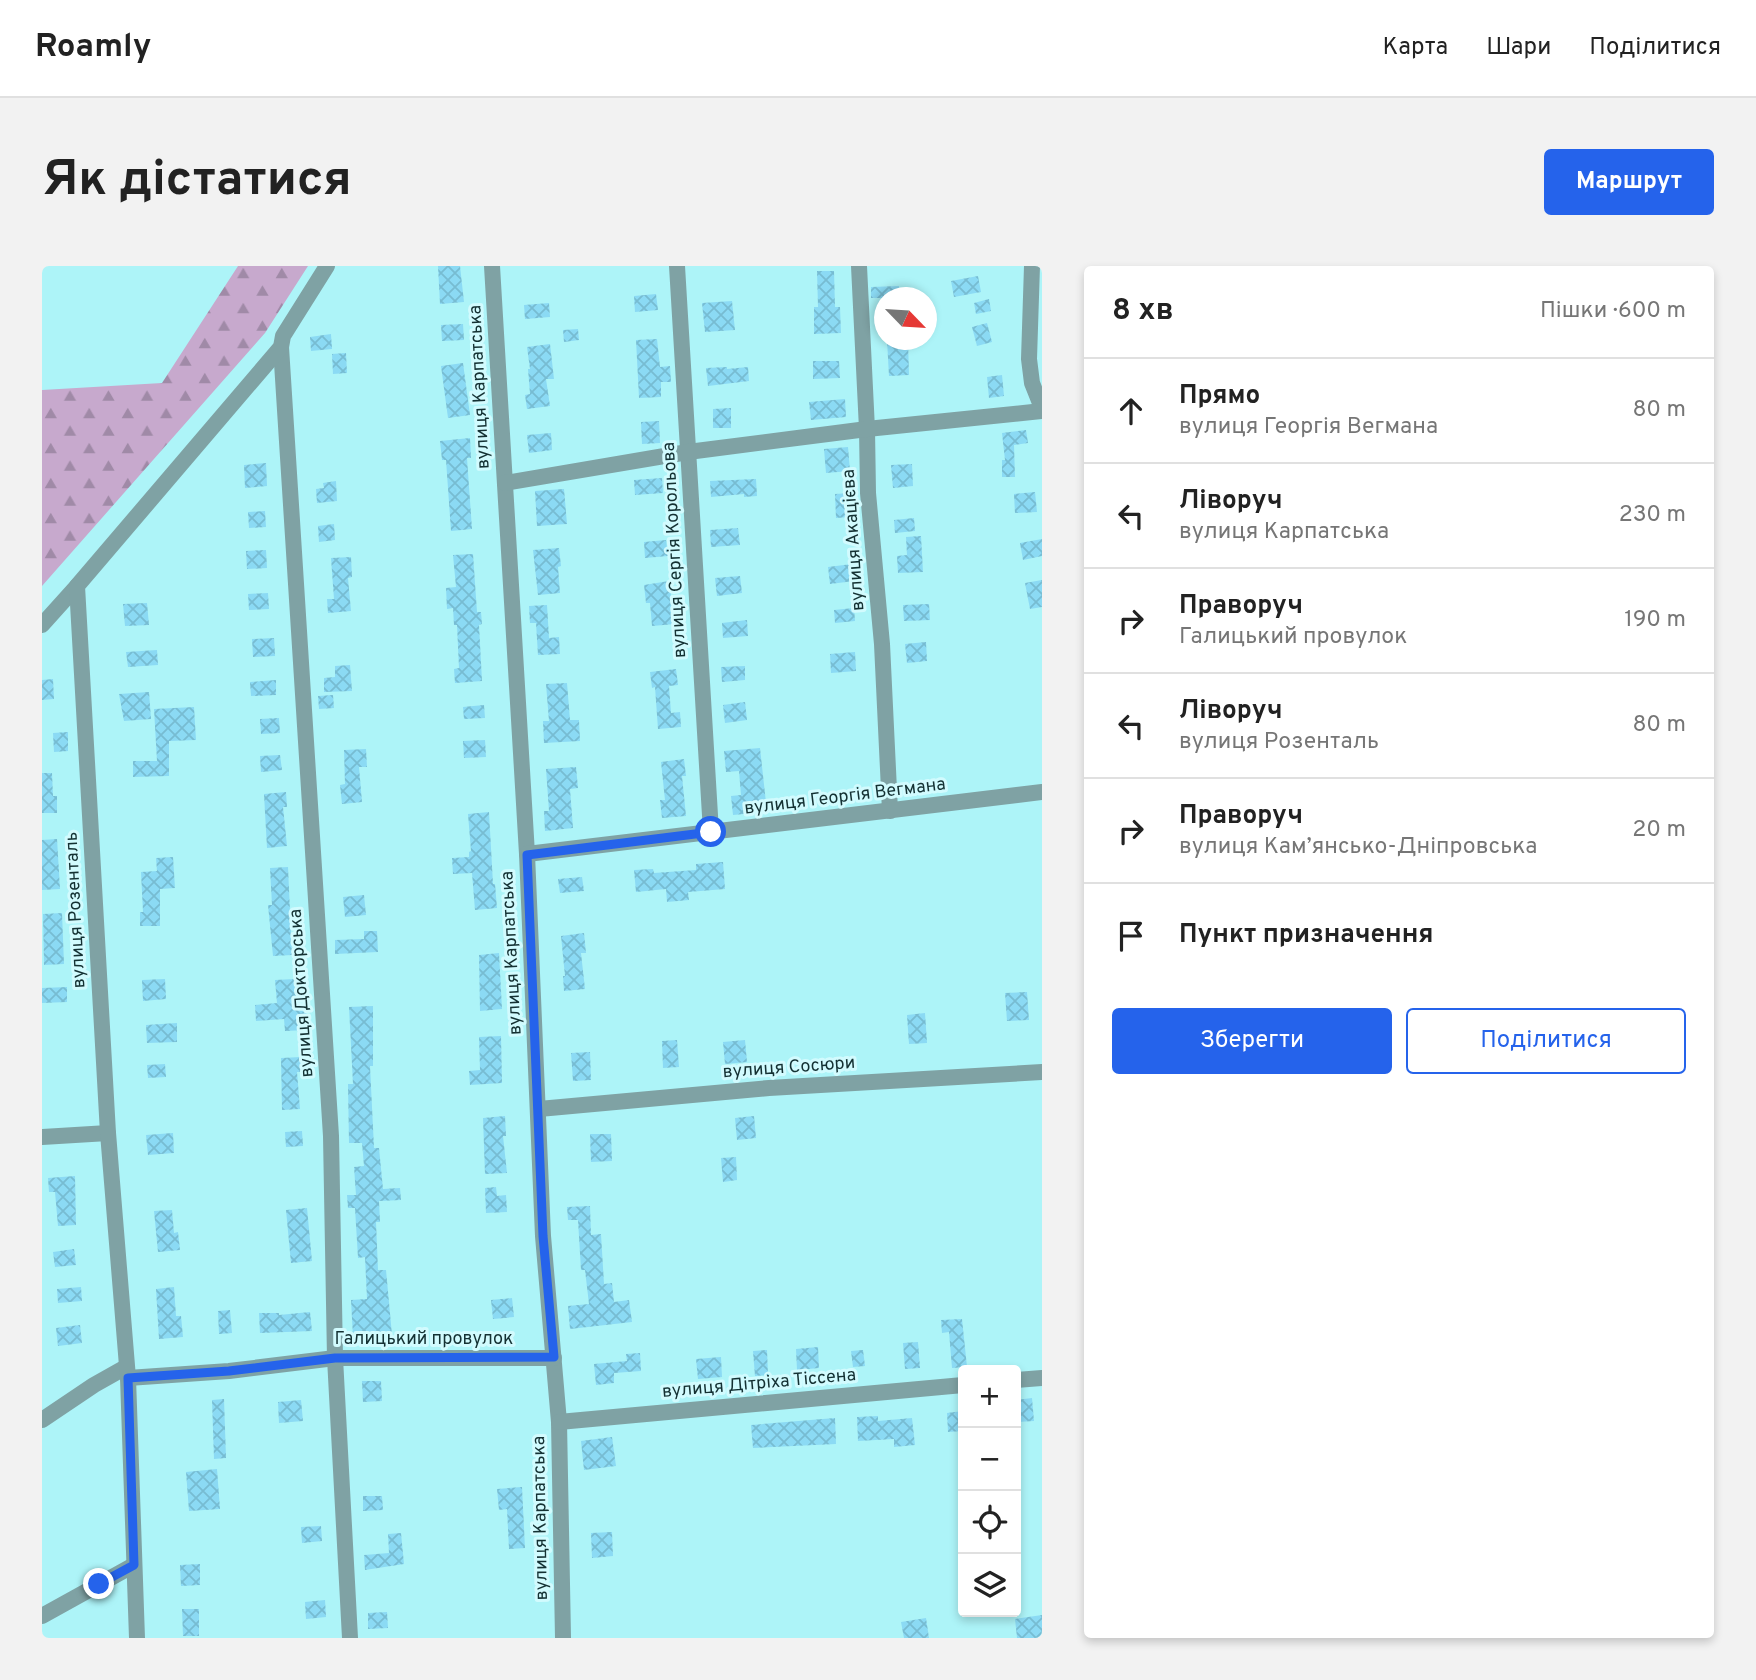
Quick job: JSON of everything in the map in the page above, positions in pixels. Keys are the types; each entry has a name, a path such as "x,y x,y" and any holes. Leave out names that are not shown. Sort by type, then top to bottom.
{"street":[{"path":"42,625 281,347 283,336 327,266"},
{"name":"вулиця Карпатська","path":"492,266 527,855 540,1109 543,1236 559,1422 563,1638"},
{"name":"вулиця Сергія Корольова","path":"677,266 711,832"},
{"name":"вулиця Акацієва","path":"859,266 868,493 882,645 890,811"},
{"path":"505,483 688,452 1042,410 1032,383 1029,359 1032,266"},
{"name":"вулиця Докторська","path":"281,347 331,1136 335,1358 350,1638"},
{"name":"вулиця Розенталь","path":"77,586 108,1133 127,1373 137,1638"},
{"name":"вулиця Георгія Вегмана","path":"527,855 1042,792"},
{"name":"вулиця Сосюри","path":"540,1109 769,1088 1042,1072"},
{"path":"42,1138 108,1133"},
{"name":"Галицький провулок","path":"127,1373 229,1371 335,1358 554,1357"},
{"path":"42,1420 94,1385 127,1373"},
{"path":"1021,1380 1042,1378"},
{"name":"вулиця Дітріха Тіссена","path":"559,1422 958,1385"},
{"path":"42,1616 134,1565"}],"green space":[{"path":"238,266 308,266 265,333 42,586 42,390 162,383"}],"building":[{"path":"438,266 460,266 464,302 440,304"},
{"path":"817,271 834,271 835,307 840,307 841,333 814,334 814,307 818,307"},
{"path":"978,276 981,292 954,297 951,281"},
{"path":"899,286 899,287 874,287 874,298 871,298 871,287"},
{"path":"656,294 658,310 635,312 634,296"},
{"path":"989,299 991,311 976,314 974,303"},
{"path":"732,301 735,330 705,332 702,303"},
{"path":"549,303 550,317 525,319 524,305"},
{"path":"987,323 992,342 977,346 972,327"},
{"path":"463,324 464,340 442,341 441,325"},
{"path":"578,329 579,340 564,342 563,330"},
{"path":"331,334 332,349 311,351 310,337"},
{"path":"657,339 660,367 670,366 671,382 661,382 661,397 639,398 636,340"},
{"path":"550,344 554,379 546,379 550,406 527,409 525,395 530,394 530,369 527,347"},
{"path":"888,350 908,350 909,375 889,376"},
{"path":"346,353 347,373 333,374 332,354"},
{"path":"813,361 839,361 840,378 813,379"},
{"path":"463,363 470,415 448,418 441,366"},
{"path":"748,367 749,381 708,386 706,368"},
{"path":"1002,375 1004,396 989,398 987,377"},
{"path":"845,399 846,417 811,420 809,402"},
{"path":"731,408 731,428 713,428 713,409"},
{"path":"659,421 660,443 642,444 641,422"},
{"path":"1026,430 1028,443 1014,445 1015,477 1002,477 1002,460 1005,460 1002,433"},
{"path":"551,433 552,450 529,453 527,435"},
{"path":"470,438 471,458 467,458 472,529 451,531 446,460 442,460 440,441"},
{"path":"848,447 850,471 826,473 824,449"},
{"path":"266,463 267,486 245,488 244,465"},
{"path":"912,464 913,486 893,488 891,465"},
{"path":"662,478 663,493 635,495 634,480"},
{"path":"756,479 757,496 744,497 744,494 711,497 710,481"},
{"path":"336,481 337,501 317,503 316,489 324,488 323,483"},
{"path":"564,489 567,524 537,526 535,491"},
{"path":"1035,492 1037,512 1015,513 1014,494"},
{"path":"850,493 851,517 836,518 835,494"},
{"path":"265,511 266,527 249,528 248,512"},
{"path":"914,518 915,531 895,533 894,520"},
{"path":"334,524 335,540 319,542 318,526"},
{"path":"738,528 740,545 711,547 710,530"},
{"path":"921,536 923,572 898,573 897,556 907,555 906,537"},
{"path":"1042,539 1042,556 1023,560 1020,543"},
{"path":"666,540 668,556 645,558 644,542"},
{"path":"559,548 560,593 538,595 533,550"},
{"path":"266,550 267,568 247,569 246,551"},
{"path":"473,554 477,612 481,612 482,624 479,625 482,681 455,683 454,669 459,668 457,625 454,625 453,608 447,609 446,588 456,587 453,555"},
{"path":"351,557 352,577 348,578 351,611 328,613 327,599 334,599 331,558"},
{"path":"852,564 854,581 830,584 828,567"},
{"path":"740,576 742,593 717,596 715,578"},
{"path":"1042,580 1042,607 1030,609 1025,583"},
{"path":"669,581 675,624 652,626 650,603 646,603 644,585"},
{"path":"268,593 269,609 249,610 248,594"},
{"path":"147,603 149,625 125,626 123,604"},
{"path":"929,604 930,620 904,621 903,605"},
{"path":"547,605 549,638 559,637 560,654 538,655 536,623 530,623 529,606"},
{"path":"854,608 855,621 835,623 834,610"},
{"path":"747,620 748,636 723,638 722,623"},
{"path":"274,638 275,656 253,657 252,639"},
{"path":"926,642 927,661 907,663 905,644"},
{"path":"157,650 158,665 128,667 126,652"},
{"path":"855,652 856,671 831,673 830,654"},
{"path":"350,665 352,691 324,692 324,678 335,677 335,666"},
{"path":"745,666 745,680 722,682 721,667"},
{"path":"676,669 678,685 669,686 671,713 680,712 681,727 658,729 655,687 652,688 650,672"},
{"path":"53,679 54,699 42,700 42,680"},
{"path":"276,680 276,695 251,696 250,682"},
{"path":"567,683 570,720 579,720 580,741 544,743 543,721 549,721 546,684"},
{"path":"149,692 151,719 124,721 119,694"},
{"path":"333,695 334,708 319,709 318,696"},
{"path":"745,702 747,720 725,723 723,705"},
{"path":"484,705 485,718 464,719 463,707"},
{"path":"194,707 196,740 169,741 169,776 133,777 133,761 157,761 154,709"},
{"path":"279,718 280,733 261,734 260,719"},
{"path":"68,732 68,751 54,752 53,733"},
{"path":"485,740 486,757 464,758 463,741"},
{"path":"760,748 767,812 733,815 731,796 741,795 739,771 726,772 724,751"},
{"path":"366,749 367,767 359,767 362,802 342,804 340,785 345,784 344,750"},
{"path":"280,755 282,770 261,772 260,756"},
{"path":"684,759 686,776 682,776 686,816 662,818 660,800 665,800 661,762"},
{"path":"576,767 578,788 570,789 573,828 545,831 544,811 549,811 546,769"},
{"path":"42,773 52,773 53,796 57,796 57,813 42,813"},
{"path":"286,792 287,807 283,807 287,846 267,848 264,794"},
{"path":"489,812 497,908 475,910 472,873 453,874 452,858 469,857 471,851 468,814"},
{"path":"57,839 60,889 42,890 42,840"},
{"path":"173,857 175,888 160,889 160,926 140,926 140,912 143,912 141,872 157,871 156,858"},
{"path":"723,862 725,889 688,892 689,900 667,902 666,889 636,892 634,870 653,869 654,873 696,870 696,864"},
{"path":"288,867 292,955 273,956 268,905 272,905 270,868"},
{"path":"582,877 584,891 560,893 558,879"},
{"path":"364,895 366,915 345,917 343,897"},
{"path":"62,913 64,964 44,965 43,914"},
{"path":"364,931 377,931 378,952 335,954 335,940 364,939"},
{"path":"584,933 586,953 581,953 585,989 564,991 561,936"},
{"path":"499,953 502,1009 480,1011 479,955"},
{"path":"165,979 166,999 143,1001 142,980"},
{"path":"295,979 297,1006 306,1006 307,1030 285,1031 284,1019 256,1021 255,1005 277,1003 275,980"},
{"path":"67,987 67,1002 42,1003 42,988"},
{"path":"1027,992 1029,1020 1007,1021 1005,993"},
{"path":"373,1006 373,1066 370,1066 374,1148 379,1148 383,1189 400,1188 401,1200 379,1201 380,1222 376,1222 378,1270 386,1270 392,1335 353,1337 351,1300 367,1299 365,1257 358,1258 355,1208 348,1208 347,1195 356,1195 354,1167 364,1166 362,1143 349,1143 348,1084 353,1084 349,1007"},
{"path":"925,1013 927,1043 909,1044 907,1015"},
{"path":"177,1023 177,1042 147,1043 146,1025"},
{"path":"501,1036 502,1083 470,1085 469,1071 480,1070 479,1037"},
{"path":"677,1040 679,1067 663,1068 662,1041"},
{"path":"745,1040 747,1062 725,1064 723,1042"},
{"path":"590,1052 591,1080 573,1081 571,1053"},
{"path":"301,1057 302,1072 297,1072 300,1109 282,1110 281,1058"},
{"path":"165,1064 166,1077 148,1078 147,1065"},
{"path":"505,1116 506,1136 503,1136 507,1173 485,1174 483,1118"},
{"path":"754,1116 756,1138 737,1140 735,1118"},
{"path":"302,1131 303,1146 286,1147 285,1132"},
{"path":"173,1133 174,1153 148,1155 146,1135"},
{"path":"590,1134 611,1134 612,1161 591,1162"},
{"path":"736,1157 737,1180 723,1182 721,1158"},
{"path":"75,1176 76,1225 58,1226 55,1192 49,1192 48,1178"},
{"path":"496,1187 497,1196 506,1195 507,1212 486,1213 485,1188"},
{"path":"590,1206 591,1235 601,1234 604,1284 612,1283 614,1302 629,1300 632,1322 570,1329 568,1306 589,1304 585,1270 581,1270 578,1220 568,1220 567,1207"},
{"path":"307,1208 312,1261 291,1263 286,1210"},
{"path":"172,1210 174,1233 178,1232 180,1250 158,1252 154,1211"},
{"path":"74,1249 76,1265 55,1267 53,1252"},
{"path":"81,1287 82,1301 58,1303 57,1289"},
{"path":"174,1287 176,1316 181,1316 183,1337 159,1339 156,1289"},
{"path":"512,1298 514,1317 493,1319 491,1300"},
{"path":"230,1310 232,1333 219,1334 218,1311"},
{"path":"310,1312 312,1331 260,1333 259,1313 279,1315"},
{"path":"962,1319 967,1365 952,1368 949,1332 942,1333 941,1320"},
{"path":"80,1325 82,1343 58,1346 56,1328"},
{"path":"918,1342 920,1368 905,1369 903,1343"},
{"path":"818,1347 819,1368 797,1370 796,1349"},
{"path":"767,1350 768,1375 755,1376 753,1351"},
{"path":"863,1350 865,1366 853,1367 851,1351"},
{"path":"640,1353 641,1371 614,1373 614,1383 596,1385 594,1364 627,1361 626,1354"},
{"path":"721,1357 722,1377 698,1379 696,1359"},
{"path":"362,1381 381,1381 382,1401 363,1402"},
{"path":"1032,1398 1034,1421 1021,1422 1021,1399"},
{"path":"224,1399 226,1458 214,1459 212,1400"},
{"path":"301,1400 303,1421 279,1423 278,1402"},
{"path":"958,1412 958,1431 948,1432 947,1413"},
{"path":"878,1416 878,1421 912,1418 915,1445 894,1447 894,1439 858,1441 857,1417"},
{"path":"835,1418 836,1444 753,1448 751,1425"},
{"path":"612,1437 616,1466 584,1470 581,1441"},
{"path":"217,1469 220,1509 189,1511 186,1472"},
{"path":"522,1487 525,1548 509,1549 507,1509 499,1510 497,1489"},
{"path":"363,1496 382,1496 383,1510 363,1511"},
{"path":"321,1526 322,1541 302,1543 301,1527"},
{"path":"612,1532 613,1556 592,1558 591,1533"},
{"path":"401,1533 404,1564 365,1570 364,1555 389,1553 388,1534"},
{"path":"200,1564 200,1585 181,1586 180,1565"},
{"path":"325,1600 326,1617 306,1619 305,1602"},
{"path":"182,1609 199,1609 199,1636 183,1636"},
{"path":"387,1612 388,1628 368,1629 368,1613"},
{"path":"1042,1615 1042,1638 1017,1638 1015,1619"},
{"path":"926,1618 929,1638 904,1638 901,1622"}],"route":[{"path":"99,1584 134,1565 128,1378 229,1371 335,1358 554,1357 543,1236 540,1109 527,855 711,832"}]}
